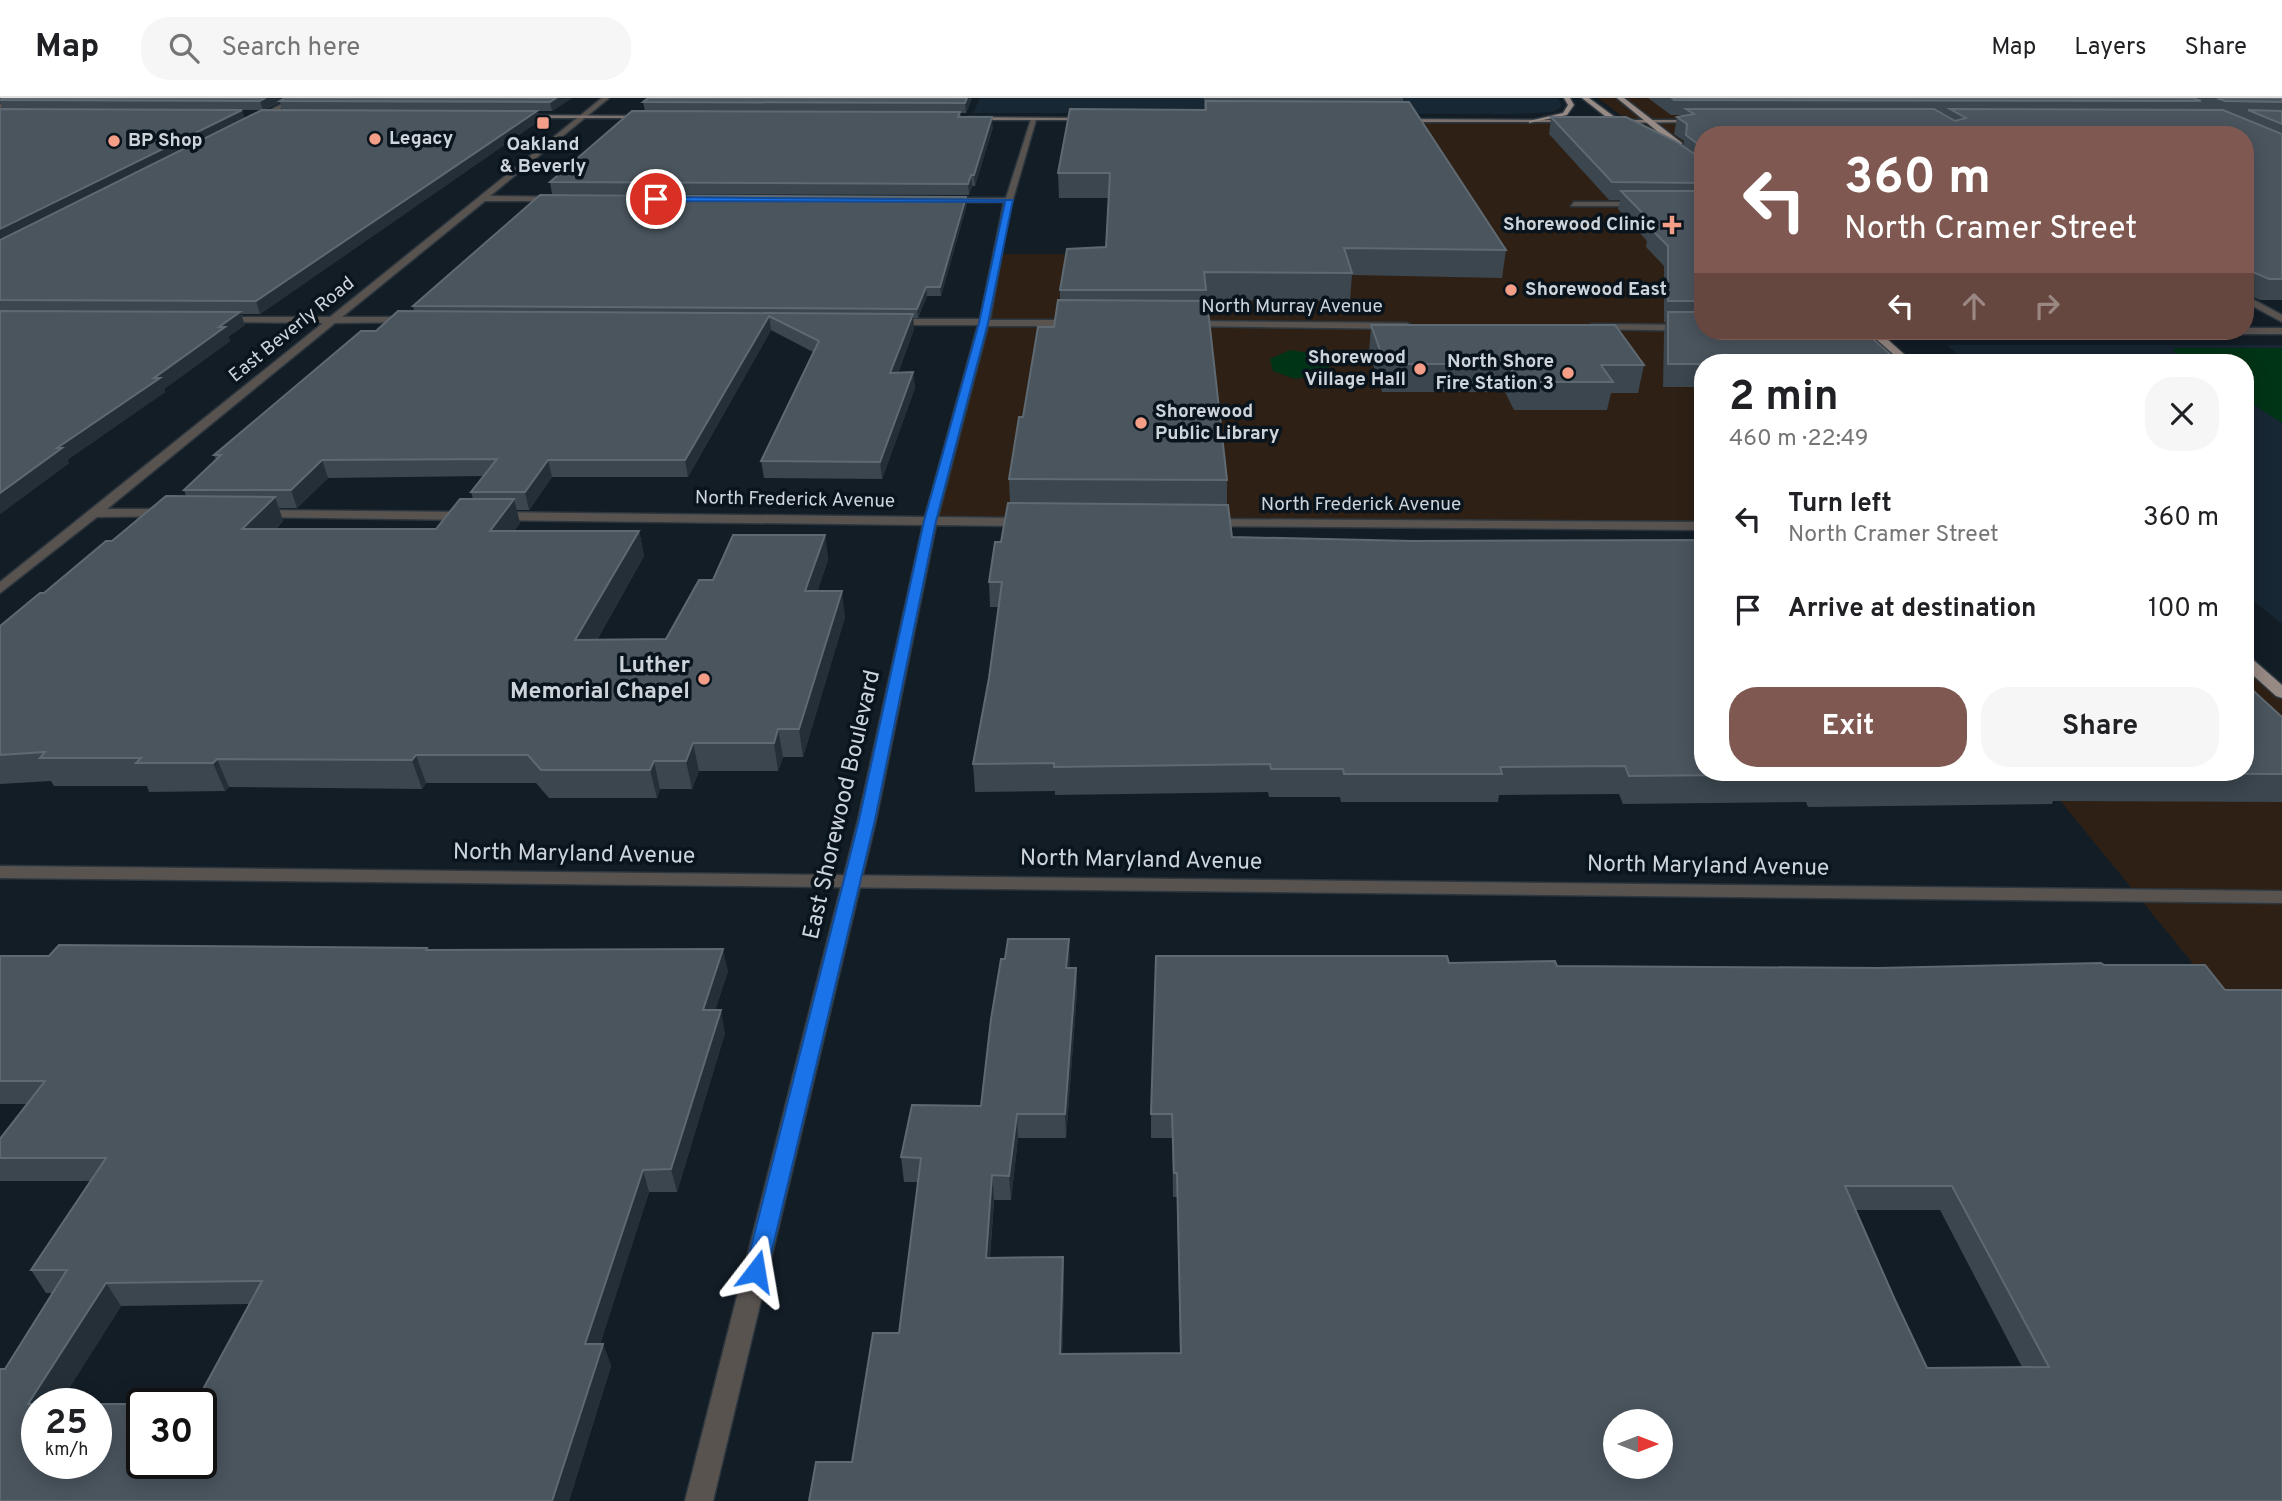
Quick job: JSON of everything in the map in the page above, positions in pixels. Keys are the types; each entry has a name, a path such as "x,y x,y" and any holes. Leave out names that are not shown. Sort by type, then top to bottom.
{"main road":[{"path":"1531,122 1565,114 1572,105 1567,98"},
{"path":"1585,98 1609,122 1640,137"},
{"path":"1620,98 1679,145 1675,154"},
{"path":"261,116 289,116"},
{"path":"504,117 651,118"},
{"path":"964,119 1096,120"},
{"path":"1391,121 1583,122"},
{"path":"1609,122 1705,122"},
{"path":"1882,340 1899,354"},
{"path":"2254,668 2282,693"}],"street":[{"path":"0,106 22,98"},
{"path":"249,119 298,98"},
{"name":"East Beverly Road","path":"0,589 606,98"},
{"name":"East Shorewood Boulevard","path":"699,1501 852,882 930,521 984,323 1009,200 1032,120"},
{"path":"480,198 572,199"},
{"path":"935,200 1009,200"},
{"path":"1574,204 1647,204"},
{"path":"2254,303 2282,319"},
{"path":"203,319 414,320"},
{"path":"872,322 1087,323"},
{"name":"North Murray Avenue","path":"1171,324 1423,326"},
{"path":"1579,327 1694,328"},
{"path":"2254,331 2282,331"},
{"path":"96,513 188,514"},
{"name":"North Frederick Avenue","path":"244,514 1035,522"},
{"name":"North Frederick Avenue","path":"1189,523 1694,526"},
{"name":"North Maryland Avenue","path":"0,872 2282,897"}],"shaded area":[{"path":"980,98 1558,98 1562,106 1553,112 1515,114 973,113"},
{"path":"1598,98 2282,98 2282,122 2104,126 1694,126 1694,340 1882,340 1899,354 1694,354 1694,526 930,521 997,254 1490,255 1417,121 1628,121"},
{"path":"1947,345 2282,345 2282,624 2254,601 2254,354 1958,354"},
{"path":"2254,668 2282,693 2282,1073 2044,781 2254,781"}],"green space":[{"path":"2282,348 2282,423 2254,405 2254,354 2178,354 2172,350"},
{"path":"1290,350 1317,354 1330,366 1324,374 1295,379 1273,371 1270,359"}],"building":[{"path":"265,98 260,101 0,100"},
{"path":"285,98 556,98 550,102 280,101"},
{"path":"648,98 967,98 965,103 643,102"},
{"path":"1672,98 2193,98 2201,101 1674,100"},
{"path":"2217,98 2282,98 2282,102 2225,101"},
{"path":"1206,101 1409,102 1506,250 1344,248 1352,273 1204,272 1206,290 1060,290 1067,249 1106,247 1110,173 1058,173 1070,109 1206,110"},
{"path":"0,109 242,110 0,229"},
{"path":"1686,109 1934,109 1955,121 1966,118 1950,109 2223,110 2282,134 2282,279 2269,279 2254,272 2254,126 1694,126 1694,141 1686,135 1687,124 1677,117 1694,114"},
{"path":"262,110 537,111 256,301 0,300 0,240"},
{"path":"2248,110 2282,111 2282,124"},
{"path":"632,111 960,112 958,117 992,117 974,175 971,175 968,184 550,182"},
{"path":"1551,117 1626,117 1677,142 1694,154 1694,183 1612,182"},
{"path":"1621,191 1694,191 1694,301 1668,301 1668,246 1650,228 1657,228"},
{"path":"540,195 966,197 940,287 926,287 917,309 413,306"},
{"name":"Shorewood Public Library","path":"1058,300 1207,301 1227,480 1009,479 1019,417 1023,417 1038,327 1054,327"},
{"path":"0,311 240,312 219,327 225,327 154,378 160,378 57,448 62,448 0,493"},
{"path":"398,311 913,314 890,373 913,372 880,462 761,461 819,341 769,316 685,460 548,460 525,492 471,492 497,459 322,460 291,490 184,490 221,455 214,455 361,331 376,331"},
{"path":"1668,312 1694,312 1694,340 1874,340 1890,354 1694,354 1694,364 1668,364"},
{"path":"1371,325 1615,325 1644,365 1601,365 1613,382 1518,382 1509,364 1385,364"},
{"path":"166,496 275,497 242,529 436,529 460,499 514,499 490,531 639,531 575,640 666,639 699,580 713,580 733,535 825,535 805,591 842,591 799,729 778,729 774,743 693,743 686,761 654,761 650,770 541,770 528,755 416,755 412,760 217,759 213,763 136,763 141,758 40,758 45,752 0,755 0,626 106,541 112,541"},
{"path":"1008,503 1228,505 1232,537 1413,541 1694,540 1694,775 1629,776 1625,766 1500,767 1502,774 1344,774 1343,769 1271,769 1270,764 1054,767 1054,763 973,764 989,678 1002,582 989,582 995,542 1001,542"},
{"path":"2254,691 2282,717 2282,774 2254,774"},
{"path":"1008,939 1069,939 1066,968 1076,968 1065,1114 1017,1114 1009,1176 992,1175 986,1258 1063,1257 1060,1354 1181,1353 1177,1173 1174,1173 1172,1114 1151,1114 1156,956 1447,956 1449,963 1555,961 1557,966 1879,968 2101,963 2205,965 2225,990 2282,990 2282,1501 809,1501 816,1462 852,1462 873,1333 899,1333 921,1158 901,1157 912,1105 981,1106 1001,959 1005,959","holes":["1845,1186 1952,1186 2049,1367 1927,1368"]},
{"path":"59,945 427,948 426,950 723,949 703,1010 721,1010 671,1169 643,1170 585,1344 603,1344 552,1501 0,1501 0,1369 5,1369 67,1270 31,1270 106,1158 0,1158 0,1139 45,1081 0,1081 0,956 49,956","holes":["262,1281 204,1388 217,1388 217,1479 126,1479 126,1404 112,1404 112,1479 21,1479 21,1388 38,1388 106,1283"]}],"place":[{"name":"Oakland & Beverly","path":"543,123"},
{"name":"Legacy","path":"375,139"},
{"name":"BP Shop","path":"114,141"},
{"name":"Shorewood Clinic","path":"1672,225"},
{"name":"Shorewood East","path":"1511,290"},
{"name":"Shorewood Village Hall","path":"1420,369"},
{"name":"North Shore Fire Station 3","path":"1568,373"},
{"name":"Shorewood Public Library","path":"1141,423"},
{"name":"Luther Memorial Chapel","path":"704,679"}],"route":[{"path":"656,199 1009,200 984,323 930,521 867,820 756,1271"}]}
